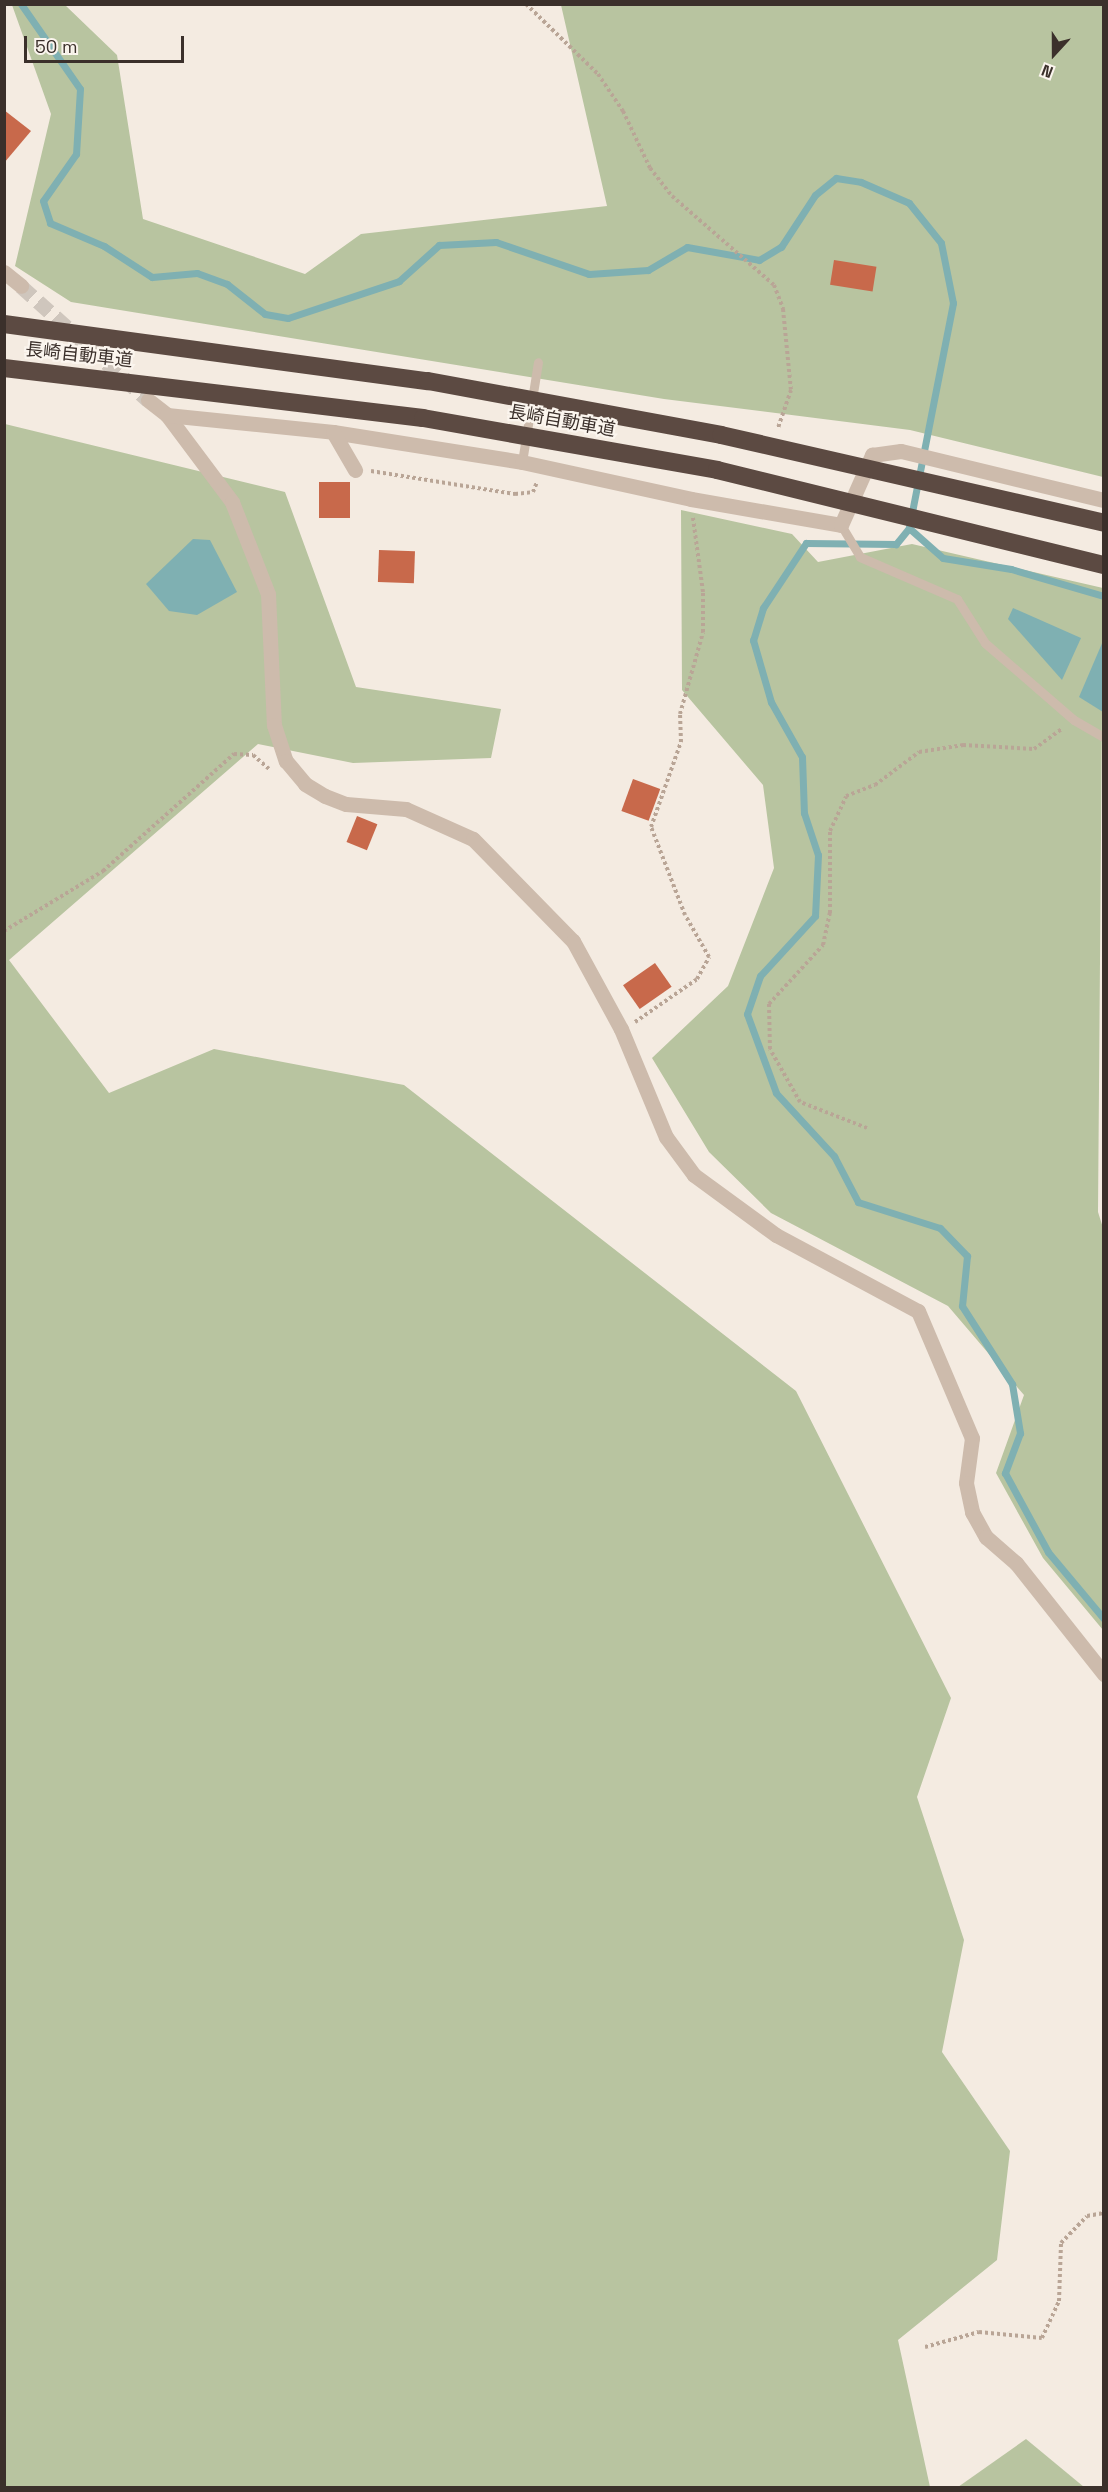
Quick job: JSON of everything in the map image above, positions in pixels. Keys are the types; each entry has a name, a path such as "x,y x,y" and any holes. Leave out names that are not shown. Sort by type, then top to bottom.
{"highway":[{"name":"長崎自動車道","path":"4,324 463,388 721,435 1104,523"},
{"name":"長崎自動車道","path":"4,368 423,418 717,470 1104,565"}],"street":[{"path":"4,273 21,286"},
{"path":"148,400 166,415 232,502 268,594 274,725 286,761 305,784 325,796 346,804 406,809 473,839 573,941 621,1029 666,1137 694,1175 776,1235 918,1311 972,1438 966,1483 972,1512 986,1537 1016,1563 1104,1674"},
{"path":"166,415 333,432 522,462 691,500 841,525 872,455 901,451 943,459 1104,500"},
{"path":"333,432 355,470"}],"lane":[{"path":"522,462 538,362"},
{"path":"841,525 860,557 957,599 985,643 1074,720 1104,737"}],"path":[{"path":"526,4 598,74 623,111 650,168 672,196 760,268 774,285 787,340 791,390 777,432"},
{"path":"355,470 533,492 538,480 522,462"},
{"path":"621,1029 654,1013 697,979 709,957 685,915 651,827 681,742 680,714 703,632 703,592 691,500"},
{"path":"867,1128 800,1102 770,1049 769,1004 823,945 830,913 830,831 846,796 875,785 920,752 963,745 1034,749 1074,720"},
{"path":"4,931 103,871 234,754 254,755 279,778"},
{"path":"925,2347 979,2332 1042,2338 1059,2301 1061,2243 1087,2216 1104,2213"}],"green space":[{"path":"12,5 65,5 117,55 143,219 305,274 361,234 607,206 561,5 1103,5 1103,477 910,430 664,399 71,302 15,266 51,114"},
{"path":"5,424 285,492 356,687 501,709 491,758 353,763 258,744 9,960 109,1093 214,1049 404,1085 796,1391 951,1698 917,1797 964,1940 942,2052 1010,2151 997,2260 898,2340 930,2487 5,2488"},
{"path":"681,510 792,534 818,562 912,544 1103,588 1098,1212 1104,1231 1103,1630 1043,1558 996,1473 1024,1395 948,1306 771,1213 709,1152 652,1058 728,986 774,868 763,785 682,690"},
{"path":"1026,2439 1084,2487 958,2487"}],"water":[{"path":"193,539 210,540 237,592 197,615 169,611 146,584"},
{"path":"1013,608 1081,638 1062,680 1008,619"},
{"path":"1103,641 1104,712 1079,697"}],"building":[{"path":"4,110 31,131 4,163"},
{"path":"834,260 876,267 873,291 830,285"},
{"path":"319,482 350,482 350,518 319,518"},
{"path":"379,550 415,551 414,583 378,582"},
{"path":"633,779 660,789 649,821 621,811"},
{"path":"357,816 377,824 367,850 347,842"},
{"path":"655,963 672,987 640,1009 623,985"}],"waterway":[{"path":"21,4 80,89 76,154 43,201 50,223 104,246 152,277 197,273 227,284 265,314 288,318 399,281 439,245 496,242 589,274 648,270 687,247 759,260 781,247 815,195 836,178 861,182 909,203 941,243 953,303 909,528 896,544 806,543 763,608 753,640 771,702 802,757 804,813 818,855 815,916 760,976 747,1014 776,1093 834,1156 858,1202 940,1228 967,1256 962,1306 1012,1384 1020,1433 1005,1473 1048,1552 1104,1619"},
{"path":"909,528 943,558 1011,569 1104,596"}],"tunnel":[{"path":"21,286 148,400"}]}
